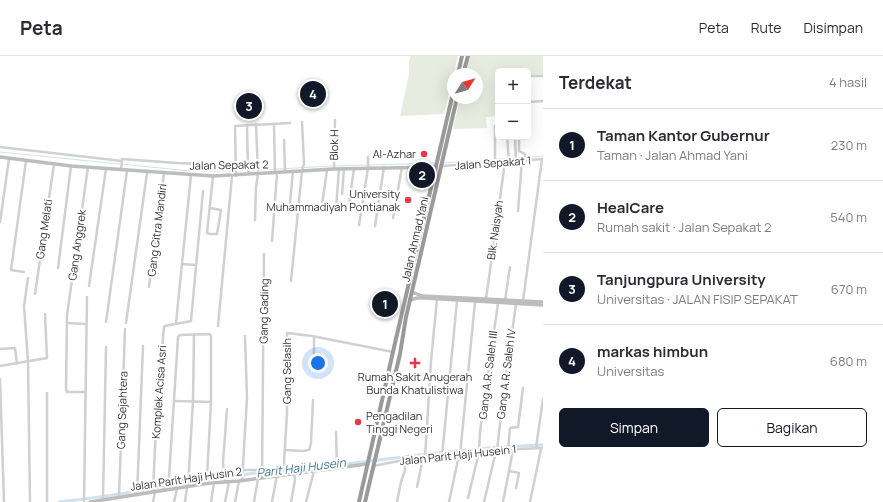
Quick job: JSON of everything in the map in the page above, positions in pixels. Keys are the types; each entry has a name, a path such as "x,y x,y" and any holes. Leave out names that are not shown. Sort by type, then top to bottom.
{"highway":[{"path":"459,68 462,56"},
{"path":"465,68 468,56"},
{"name":"Jalan Ahmad Yani","path":"359,502 451,104"},
{"name":"Jalan Ahmad Yani","path":"365,502 395,376 410,300 456,104"},
{"path":"431,188 436,189"},
{"path":"388,374 395,376"}],"street":[{"path":"531,76 543,76"},
{"path":"531,102 543,101"},
{"name":"Blok H","path":"334,167 335,120"},
{"path":"291,281 302,168 302,122"},
{"path":"218,326 236,165 235,126 290,123"},
{"path":"255,220 258,173 256,124"},
{"path":"272,241 275,171 274,124"},
{"path":"247,125 249,172"},
{"path":"494,126 495,161"},
{"path":"284,140 285,170"},
{"path":"507,140 509,159"},
{"path":"515,140 516,158"},
{"path":"518,211 525,159 525,153 519,152 519,140"},
{"path":"0,147 122,161 236,165"},
{"path":"359,225 370,165 368,156"},
{"name":"Jalan Sepakat 2","path":"0,158 71,166 121,169 127,171 213,176 285,170 293,172 302,168 327,169 334,167 339,169 370,165 384,167 436,166"},
{"name":"Jalan Sepakat 1","path":"442,164 495,161 505,162 509,159 516,158 543,159"},
{"path":"0,222 9,159"},
{"path":"523,302 543,159"},
{"path":"121,169 122,160"},
{"path":"24,272 11,270 26,161"},
{"name":"Blk. Naisyah","path":"486,299 505,162"},
{"name":"Gang Melati","path":"35,294 54,164"},
{"path":"58,268 71,166"},
{"name":"Gang Anggrek","path":"85,392 67,392 66,390 67,323 88,167"},
{"path":"375,226 384,167"},
{"path":"393,218 402,167"},
{"path":"342,194 344,168"},
{"path":"348,210 354,168"},
{"path":"89,286 106,169"},
{"path":"321,212 325,178 327,178 327,169"},
{"path":"336,209 339,169"},
{"path":"106,322 127,171"},
{"path":"126,322 147,172"},
{"path":"290,203 293,172"},
{"name":"Gang Citra Mandiri","path":"149,287 164,173"},
{"path":"191,175 176,323 191,322 204,191"},
{"path":"210,208 220,209 221,211 217,234 207,233 213,176"},
{"name":"Gang Gading","path":"254,502 261,475 264,254"},
{"path":"182,264 196,265"},
{"path":"505,300 510,268"},
{"path":"28,278 24,306 28,362 30,502"},
{"path":"412,292 422,296 457,301 516,304 543,303"},
{"path":"84,502 87,297"},
{"path":"410,300 417,298 486,299 528,303"},
{"path":"417,487 425,452 435,298"},
{"path":"442,454 457,301"},
{"path":"449,502 460,453 475,302"},
{"name":"Gang A.R. Saleh III","path":"468,498 479,450 498,303"},
{"name":"Gang A.R. Saleh IV","path":"484,502 498,445 516,304"},
{"path":"0,366 28,362 47,357 45,314"},
{"path":"67,323 86,324"},
{"name":"Komplek Acisa Asri","path":"153,492 164,327 176,323"},
{"name":"Gang Sejahtera","path":"119,497 125,328"},
{"name":"Gang Selasih","path":"285,473 287,385 286,334 288,332 393,352"},
{"path":"185,502 188,487 193,401 194,334"},
{"path":"194,334 210,334 211,336 211,402 207,477 188,481 171,481 169,480 178,337 180,335 194,334"},
{"path":"235,502 241,479 247,398 245,336"},
{"path":"314,337 314,369"},
{"path":"137,494 136,489 143,346"},
{"path":"103,500 106,347"},
{"path":"0,349 15,348 17,364"},
{"path":"0,379 4,502"},
{"path":"508,449 510,428 518,427 522,388"},
{"path":"47,393 47,502"},
{"path":"536,447 543,399"},
{"path":"285,450 309,450 311,443 313,400"},
{"path":"175,401 211,402"},
{"path":"225,502 227,481 223,462 228,409"},
{"path":"336,432 337,468"},
{"path":"530,502 542,448"},
{"name":"Jalan Parit Haji Husein 1","path":"374,462 424,458 442,454 479,450 542,448"},
{"path":"503,502 513,450"},
{"path":"397,502 401,482 406,470 405,460"},
{"name":"Jalan Parit Haji Husin 2","path":"90,502 103,500 108,501 119,497 261,475 277,475 357,466 368,462"},
{"path":"357,466 366,470"},
{"path":"242,470 261,475"},
{"path":"306,502 314,471"},
{"path":"509,471 519,473 516,488"},
{"path":"291,502 294,487 294,473"},
{"path":"272,502 277,475"},
{"path":"211,502 214,483"},
{"path":"174,502 177,489"},
{"path":"153,492 153,502"}],"shaded area":[{"path":"411,56 458,56 455,68 447,68 447,102 444,114 400,116 409,74 409,61"},
{"path":"470,56 543,56 543,74 531,75 531,68 495,68 495,116 486,117 487,128 453,129 459,104 483,104 483,68 467,68"}],"waterway":[{"path":"0,152 190,171 234,171"},
{"path":"517,158 543,156"},
{"path":"443,163 514,158"},
{"path":"369,165 434,163"},
{"path":"335,166 366,165"},
{"path":"260,170 332,166"},
{"path":"238,171 256,170"},
{"name":"Parit Haji Husein","path":"59,502 248,474 470,450 543,445"}],"place":[{"name":"markas himbun","path":"313,94"},
{"name":"Tanjungpura University","path":"249,106"},
{"name":"Al-Azhar","path":"424,154"},
{"name":"HealCare","path":"422,175"},
{"name":"University Muhammadiyah Pontianak","path":"408,200"},
{"name":"Taman Kantor Gubernur","path":"385,304"},
{"name":"Rumah Sakit Anugerah Bunda Khatulistiwa","path":"415,363"},
{"name":"Pengadilan Tinggi Negeri","path":"358,422"}]}
